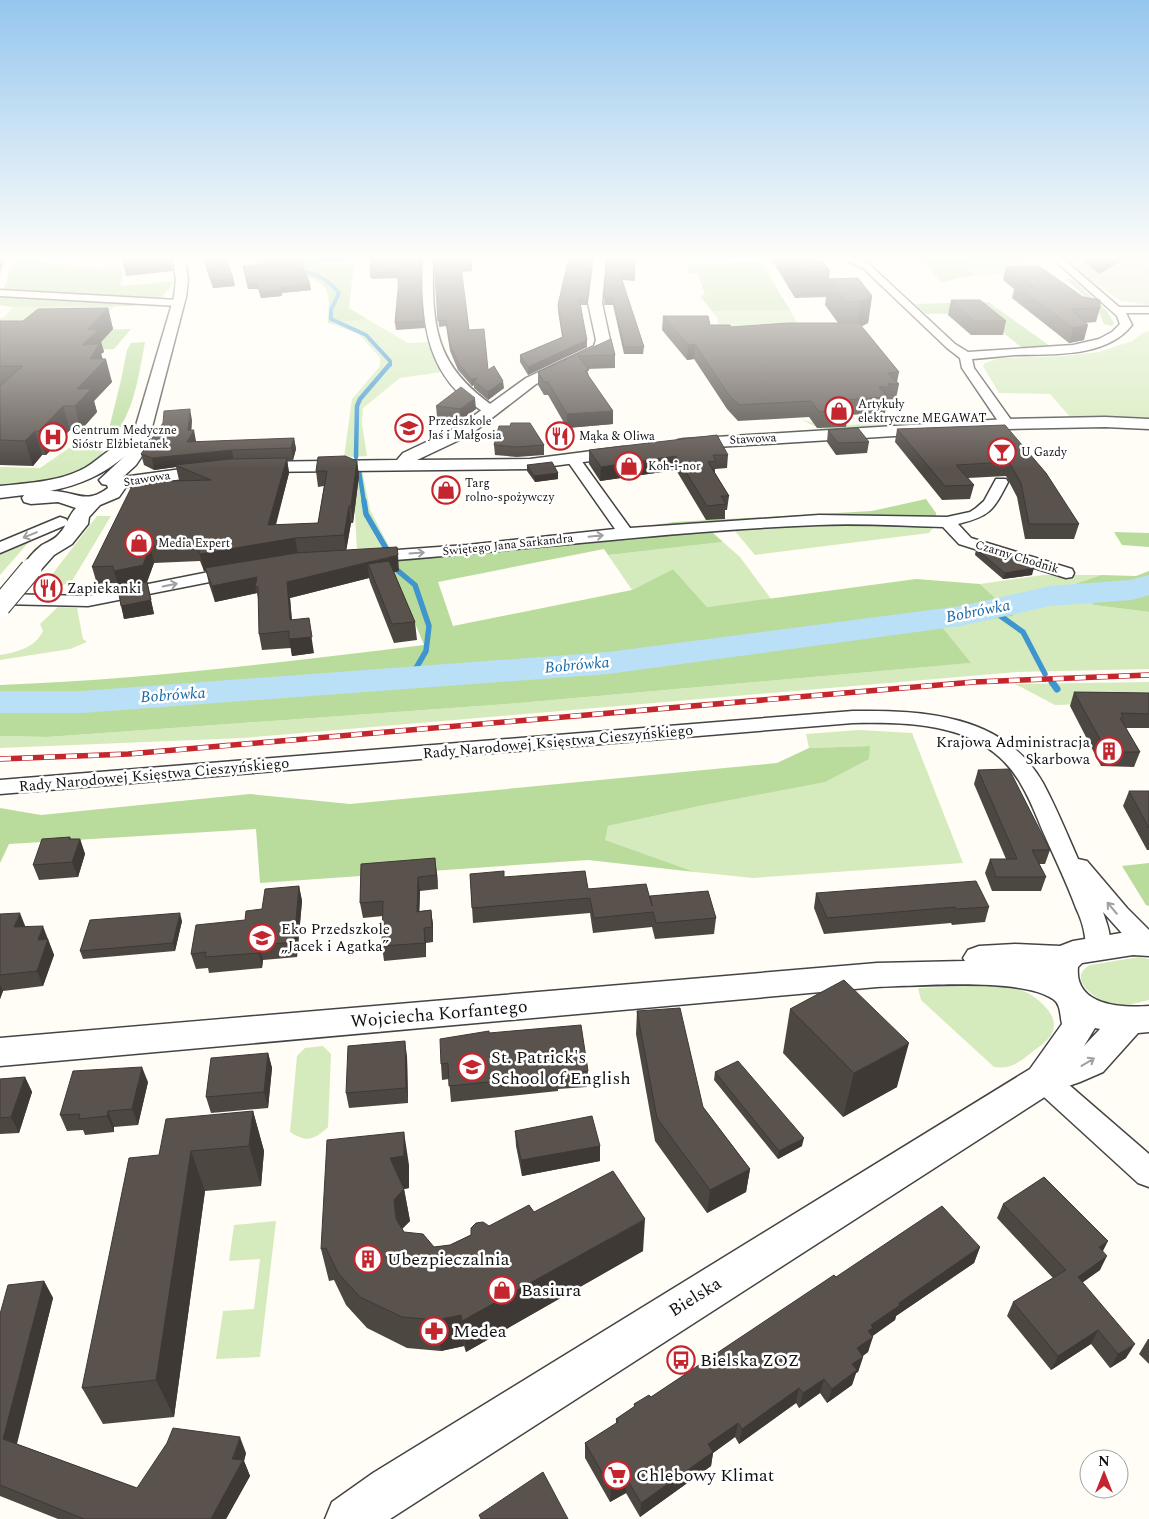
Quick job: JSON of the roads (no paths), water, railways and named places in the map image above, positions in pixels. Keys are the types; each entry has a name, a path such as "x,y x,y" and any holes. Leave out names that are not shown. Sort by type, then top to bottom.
{"street":[{"path":"170,328 134,446 131,466 136,472 151,475 193,471"},
{"path":"432,328 438,354 448,374 471,399 490,411"},
{"path":"402,464 409,457 464,431 531,381 601,348 603,340 600,328"},
{"path":"932,328 951,346 966,356 1048,351 1089,346 1114,337 1124,328"},
{"path":"966,356 968,368 1007,424"},
{"name":"Stawowa","path":"669,446 705,442 1007,424 1105,422 1149,424"},
{"path":"69,523 95,500 134,446"},
{"path":"0,493 49,486 87,474 134,446"},
{"name":"Stawowa","path":"108,484 193,471 402,464 530,464 643,449"},
{"path":"573,459 626,533"},
{"name":"Stawowa","path":"108,484 157,484 229,471"},
{"name":"Świętego Jana Sarkandra","path":"351,558 467,550 626,533 819,520 947,522 975,515 981,511 990,503 1001,482"},
{"path":"0,500 65,496 76,483 108,484"},
{"path":"0,548 69,523 104,503 157,484"},
{"path":"0,493 65,496 95,500"},
{"path":"0,606 47,551 65,540 69,523 69,505 65,496"},
{"name":"Czarny Chodnik","path":"947,522 965,541 1066,572"},
{"path":"0,599 88,601 249,569"},
{"name":"Rady Narodowej Księstwa Cieszyńskiego","path":"0,787 853,717 896,716 931,719 961,726 987,738 1008,753 1023,770 1032,783 1093,919 1098,937 1097,948"},
{"name":"Rady Narodowej Księstwa Cieszyńskiego","path":"1057,840 1118,914 1148,943"},
{"path":"1066,958 1074,953 1097,948 1148,943"},
{"name":"Wojciecha Korfantego","path":"877,975 955,960 1015,956 1066,958"},
{"name":"Bielska","path":"1043,1079 1079,1026 1060,969 1066,958"},
{"name":"Wojciecha Korfantego","path":"0,1052 877,975 931,973 1013,974 1039,979 1070,996 1095,1015 1110,1020 1138,1020"},
{"name":"Bielska","path":"349,1519 390,1490 1043,1079 1091,1062 1138,1020"},
{"path":"1043,1079 1149,1173"}],"waterway":[{"path":"350,328 366,335 390,361 390,364"},
{"path":"356,457 357,406 360,399 390,364"},
{"path":"359,471 364,502"},
{"path":"364,501 366,514 387,550"},
{"path":"391,565 415,585 429,626 426,651 412,675"},
{"name":"Bobrówka","path":"0,702 82,702 608,663 961,616 1050,596 1132,590 1149,585"},
{"path":"992,610 1023,632 1045,674"},
{"name":"Bobrówka","path":"410,679 413,674"},
{"path":"1052,682 1057,689"}],"railway":[{"path":"0,759 128,754 974,682 1149,675"}],"place":[{"name":"Artykuły elektryczne MEGAWAT","path":"839,411"},
{"name":"Przedszkole Jaś i Małgosia","path":"409,428"},
{"name":"Mąka & Oliwa","path":"560,436"},
{"name":"Centrum Medyczne Sióstr Elżbietanek","path":"53,437"},
{"name":"U Gazdy","path":"1002,452"},
{"name":"Koh-i-nor","path":"629,466"},
{"name":"Targ rolno-spożywczy","path":"446,490"},
{"name":"Media Expert","path":"139,543"},
{"name":"Zapiekanki","path":"48,588"},
{"name":"Krajowa Administracja Skarbowa","path":"1109,751"},
{"name":"Eko Przedszkole „Jacek i Agatka”","path":"262,938"},
{"name":"St. Patrick's School of English","path":"472,1067"},
{"name":"Ubezpieczalnia","path":"368,1259"},
{"name":"Basiura","path":"502,1290"},
{"name":"Medea","path":"434,1331"},
{"name":"Bielska ZOZ","path":"681,1360"},
{"name":"Chlebowy Klimat","path":"617,1475"}]}
